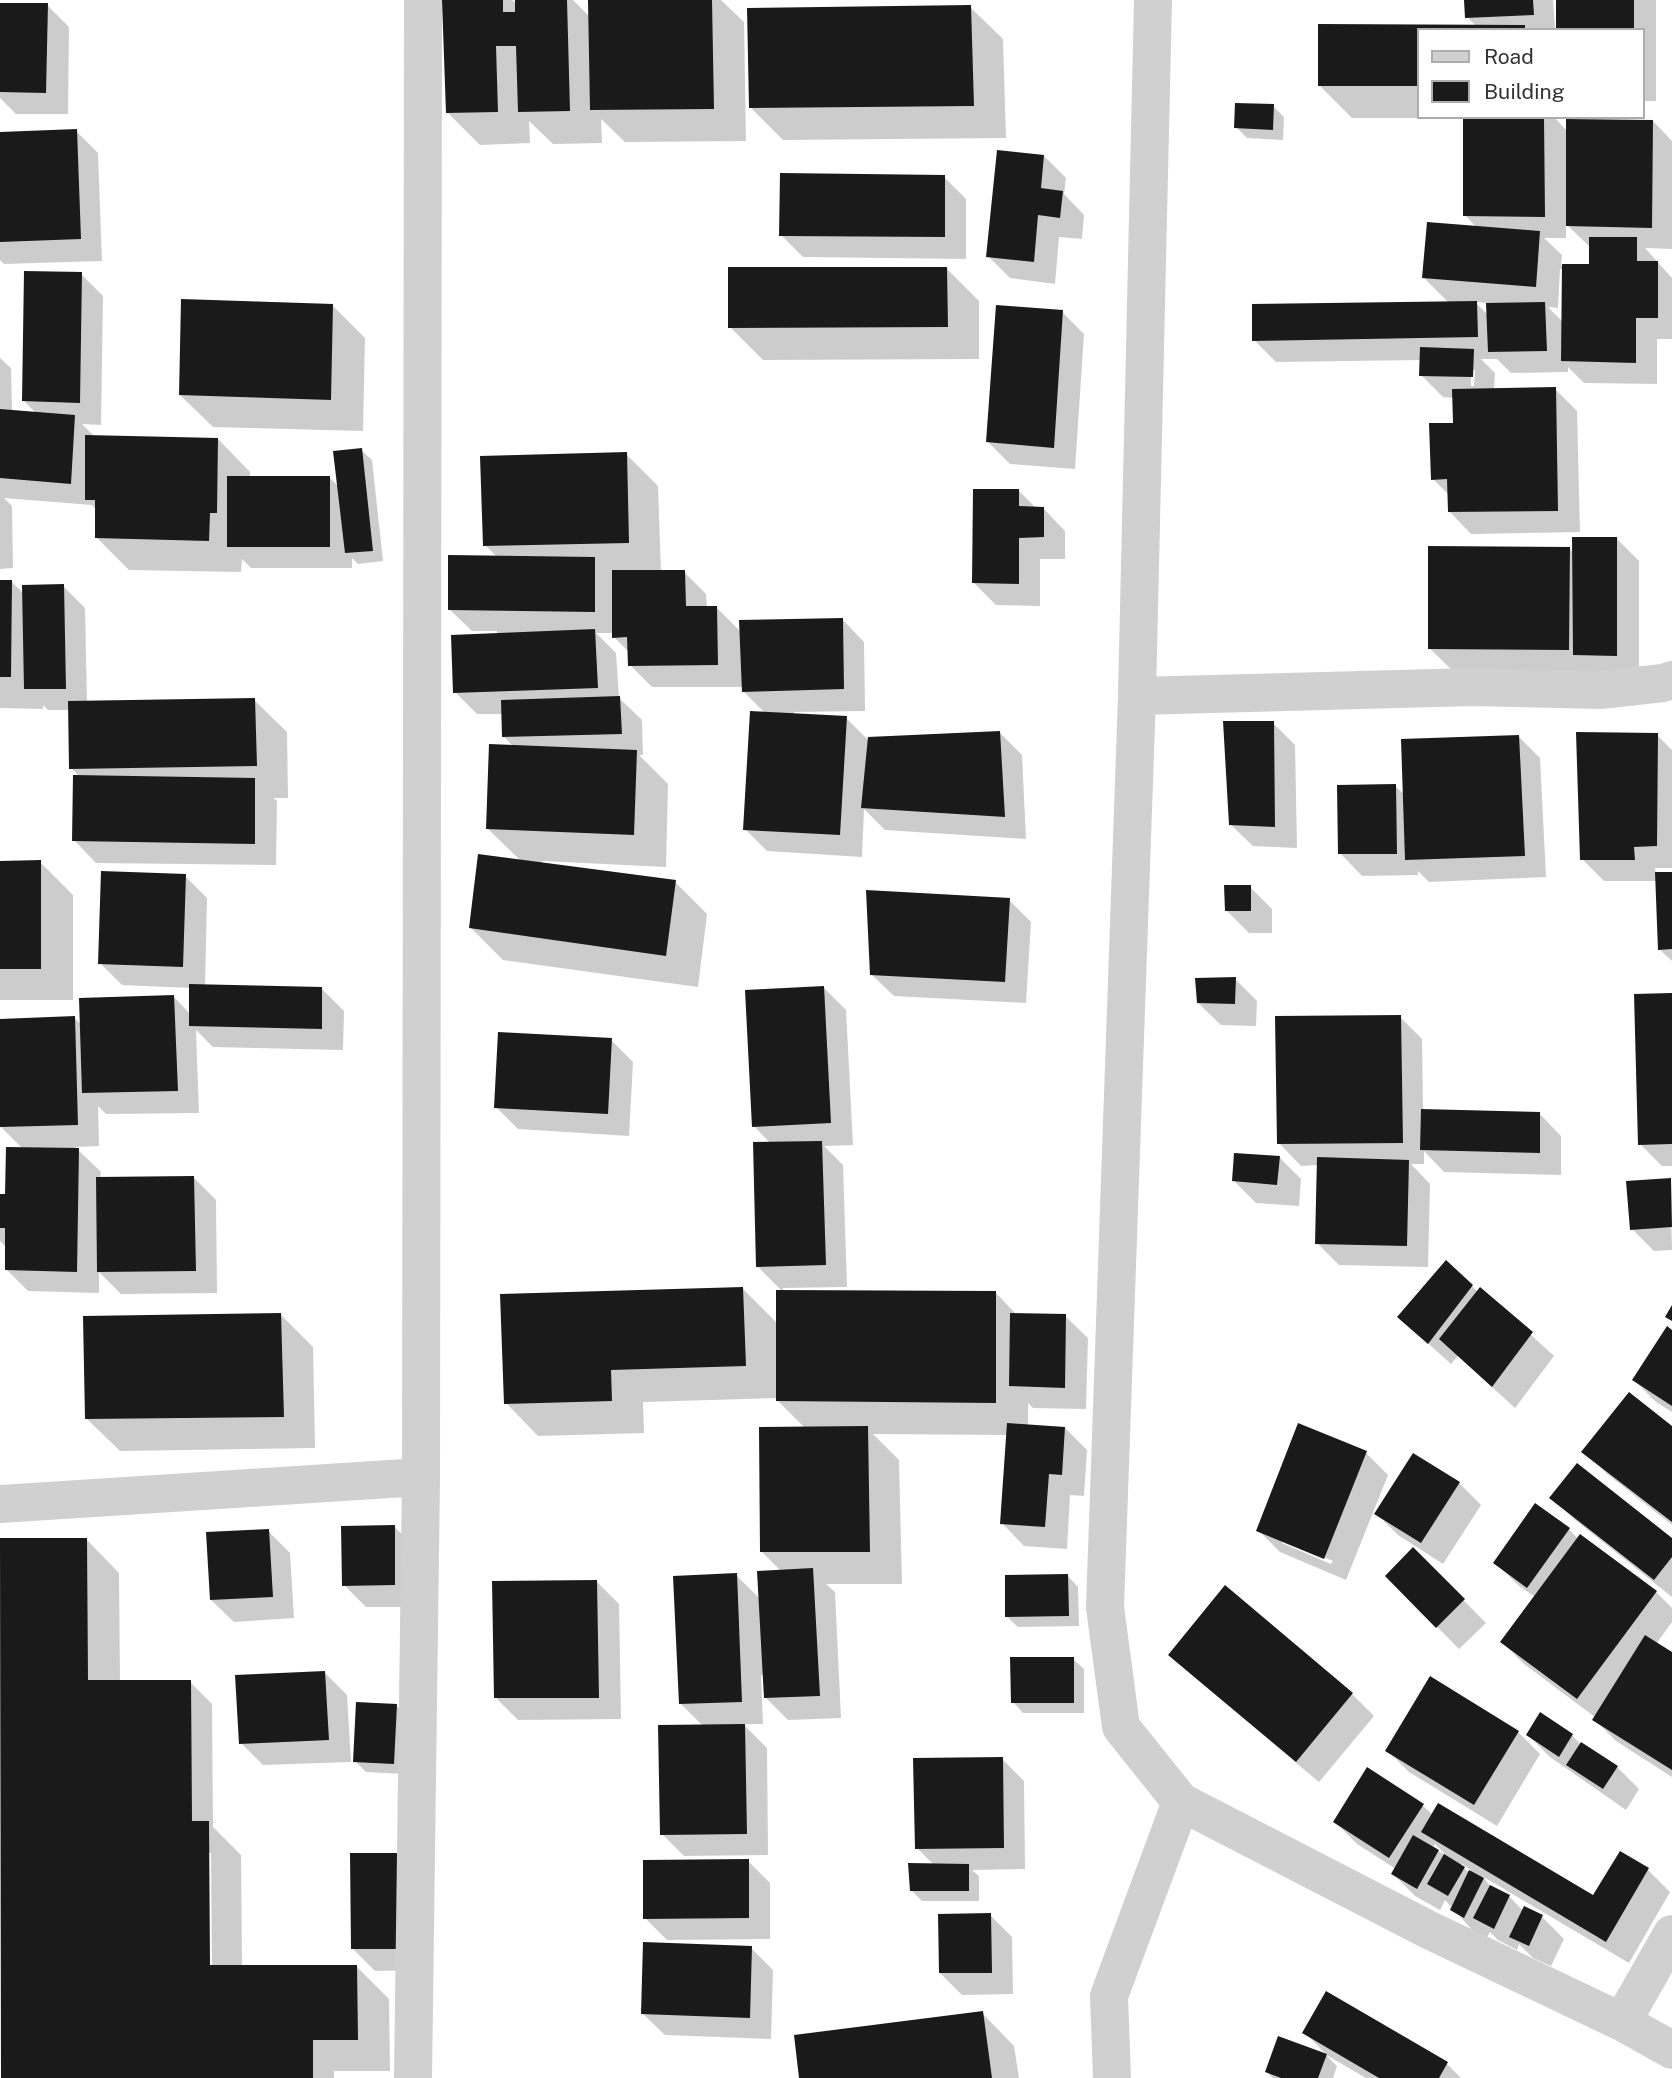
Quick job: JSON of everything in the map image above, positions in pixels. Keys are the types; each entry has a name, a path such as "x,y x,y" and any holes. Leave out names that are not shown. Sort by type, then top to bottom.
{"street":[{"path":"413,2078 421,1477 424,0"},
{"path":"1153,0 1137,696 1105,1607 1121,1727 1181,1802 1429,1930 1622,2022 1672,2050"},
{"path":"1137,696 1473,687 1600,690 1672,680"},
{"path":"0,1504 421,1477"},
{"path":"1112,2078 1109,1996 1181,1802"},
{"path":"1622,2022 1672,1934"}],"building":[{"path":"442,0 503,0 503,12 515,12 515,0 567,0 570,111 518,112 516,46 496,46 498,112 446,113"},
{"path":"588,0 712,0 714,109 590,110"},
{"path":"1464,0 1533,0 1534,15 1465,18"},
{"path":"1556,0 1634,0 1634,28 1556,28"},
{"path":"0,3 48,3 46,93 0,92"},
{"path":"971,5 974,106 749,108 747,8"},
{"path":"1318,24 1525,25 1525,28 1416,28 1416,86 1318,86"},
{"path":"1235,103 1274,104 1273,130 1234,128"},
{"path":"1463,119 1544,119 1545,217 1463,216"},
{"path":"1566,119 1653,120 1652,228 1566,226"},
{"path":"77,129 81,239 0,242 0,132"},
{"path":"997,150 1044,155 1041,188 1063,191 1060,218 1038,215 1034,262 986,257"},
{"path":"780,173 945,175 945,237 779,236"},
{"path":"1427,222 1540,231 1536,287 1422,278"},
{"path":"1589,237 1637,237 1637,261 1658,261 1658,318 1636,318 1636,363 1561,361 1562,264 1589,264"},
{"path":"728,267 947,267 948,327 728,328"},
{"path":"24,271 82,272 80,403 22,401"},
{"path":"181,299 333,304 331,400 179,395"},
{"path":"1477,301 1478,337 1252,341 1252,304"},
{"path":"1545,302 1547,351 1488,352 1486,303"},
{"path":"996,305 1063,310 1054,448 986,442"},
{"path":"1420,347 1474,349 1473,377 1419,376"},
{"path":"1556,387 1558,511 1448,512 1447,479 1431,480 1429,423 1453,423 1452,389"},
{"path":"0,409 75,415 71,484 0,478"},
{"path":"85,435 218,438 217,513 210,513 209,541 95,538 95,500 85,500"},
{"path":"362,448 373,551 345,553 333,451"},
{"path":"627,452 629,543 483,546 480,456"},
{"path":"227,476 330,476 330,547 227,547"},
{"path":"973,489 1019,489 1019,506 1044,507 1044,537 1019,538 1019,584 972,583"},
{"path":"1572,537 1617,537 1617,656 1573,655"},
{"path":"1428,546 1570,547 1569,650 1428,649"},
{"path":"448,555 595,557 595,612 448,610"},
{"path":"612,570 685,570 686,606 717,606 718,665 628,666 627,637 612,638"},
{"path":"0,580 12,580 11,677 0,677"},
{"path":"64,584 66,689 24,689 22,585"},
{"path":"843,618 844,689 742,692 739,620"},
{"path":"595,629 598,688 453,693 451,635"},
{"path":"620,696 622,734 502,737 501,700"},
{"path":"255,698 257,766 69,769 68,701"},
{"path":"750,711 847,716 840,835 743,830"},
{"path":"1223,721 1274,721 1275,827 1229,825"},
{"path":"1000,731 1005,817 861,808 868,737"},
{"path":"1576,732 1658,733 1657,846 1634,847 1635,860 1580,860"},
{"path":"1519,735 1525,856 1405,860 1401,739"},
{"path":"489,744 637,750 634,835 486,829"},
{"path":"73,775 255,778 255,844 72,841"},
{"path":"1396,784 1397,854 1338,854 1337,785"},
{"path":"478,854 676,880 666,956 469,928"},
{"path":"41,860 41,969 0,969 0,861"},
{"path":"101,871 186,874 183,967 98,964"},
{"path":"1655,872 1672,872 1672,949 1658,950"},
{"path":"1224,885 1251,885 1251,911 1225,911"},
{"path":"866,890 1010,898 1005,982 870,975"},
{"path":"1236,977 1235,1004 1197,1003 1195,978"},
{"path":"189,984 322,987 322,1029 189,1026"},
{"path":"824,986 831,1123 752,1127 745,990"},
{"path":"1672,993 1672,1144 1638,1145 1634,994"},
{"path":"174,995 178,1091 82,1093 79,998"},
{"path":"1401,1015 1403,1143 1277,1144 1275,1016"},
{"path":"75,1016 78,1125 0,1127 0,1019"},
{"path":"498,1032 612,1038 608,1114 494,1108"},
{"path":"1421,1109 1540,1112 1540,1153 1420,1150"},
{"path":"822,1141 826,1265 756,1267 753,1142"},
{"path":"6,1147 79,1148 77,1272 5,1270 5,1228 0,1228 0,1194 5,1194"},
{"path":"1234,1153 1280,1156 1277,1185 1232,1181"},
{"path":"1317,1157 1409,1160 1407,1246 1315,1244"},
{"path":"194,1176 196,1271 97,1272 96,1177"},
{"path":"1671,1178 1672,1227 1630,1230 1626,1181"},
{"path":"1446,1260 1473,1285 1428,1344 1397,1317"},
{"path":"743,1287 746,1366 611,1370 612,1401 504,1404 500,1294"},
{"path":"1480,1287 1533,1332 1492,1387 1439,1339"},
{"path":"776,1290 996,1291 996,1403 776,1401"},
{"path":"1672,1305 1672,1321 1665,1317"},
{"path":"281,1313 284,1417 85,1419 83,1316"},
{"path":"1010,1313 1066,1314 1065,1388 1009,1386"},
{"path":"1667,1326 1672,1330 1672,1406 1632,1380"},
{"path":"1629,1392 1672,1426 1672,1522 1581,1452"},
{"path":"1007,1423 1065,1427 1062,1475 1049,1474 1045,1527 1000,1524"},
{"path":"1298,1423 1367,1451 1324,1559 1256,1531"},
{"path":"868,1426 870,1552 760,1552 759,1427"},
{"path":"1413,1453 1460,1482 1421,1543 1374,1514"},
{"path":"1577,1463 1672,1538 1672,1557 1654,1580 1549,1498"},
{"path":"1535,1503 1570,1528 1527,1588 1493,1563"},
{"path":"395,1525 395,1585 342,1586 341,1526"},
{"path":"269,1529 273,1597 210,1600 206,1532"},
{"path":"1580,1534 1657,1591 1577,1699 1500,1642"},
{"path":"0,1538 87,1538 88,1680 191,1680 192,1821 209,1821 210,1965 357,1965 358,2040 313,2040 313,2078 1,2078"},
{"path":"1413,1547 1465,1599 1436,1628 1385,1576"},
{"path":"813,1568 820,1696 764,1698 757,1571"},
{"path":"737,1573 742,1702 679,1704 673,1576"},
{"path":"1068,1574 1069,1616 1005,1617 1005,1575"},
{"path":"597,1580 599,1698 494,1698 492,1581"},
{"path":"1225,1585 1353,1693 1296,1762 1168,1655"},
{"path":"1645,1635 1672,1652 1672,1770 1592,1720"},
{"path":"1010,1657 1074,1657 1074,1703 1011,1703"},
{"path":"325,1671 329,1740 239,1744 235,1675"},
{"path":"1430,1676 1519,1731 1474,1805 1385,1751"},
{"path":"356,1702 397,1704 394,1764 353,1762"},
{"path":"1540,1712 1573,1734 1559,1757 1526,1735"},
{"path":"745,1724 747,1834 660,1835 658,1725"},
{"path":"1581,1742 1618,1766 1603,1789 1566,1765"},
{"path":"1003,1757 1004,1848 915,1849 913,1758"},
{"path":"1367,1767 1424,1804 1389,1858 1333,1822"},
{"path":"1438,1803 1593,1895 1620,1851 1649,1868 1606,1942 1421,1832"},
{"path":"1413,1835 1439,1850 1417,1889 1391,1874"},
{"path":"350,1853 399,1853 400,1949 351,1949"},
{"path":"1444,1854 1465,1867 1448,1896 1427,1884"},
{"path":"749,1859 749,1918 643,1919 643,1860"},
{"path":"908,1863 969,1864 969,1891 910,1891"},
{"path":"1469,1870 1484,1878 1464,1918 1450,1910"},
{"path":"1490,1885 1510,1895 1494,1929 1473,1918"},
{"path":"1524,1906 1543,1915 1529,1946 1509,1937"},
{"path":"991,1913 992,1973 939,1973 938,1914"},
{"path":"643,1942 752,1946 750,2018 641,2014"},
{"path":"1326,1991 1448,2062 1439,2078 1379,2078 1302,2033"},
{"path":"983,2011 992,2078 799,2078 794,2035"},
{"path":"1278,2036 1327,2054 1318,2078 1281,2078 1265,2072"}]}
